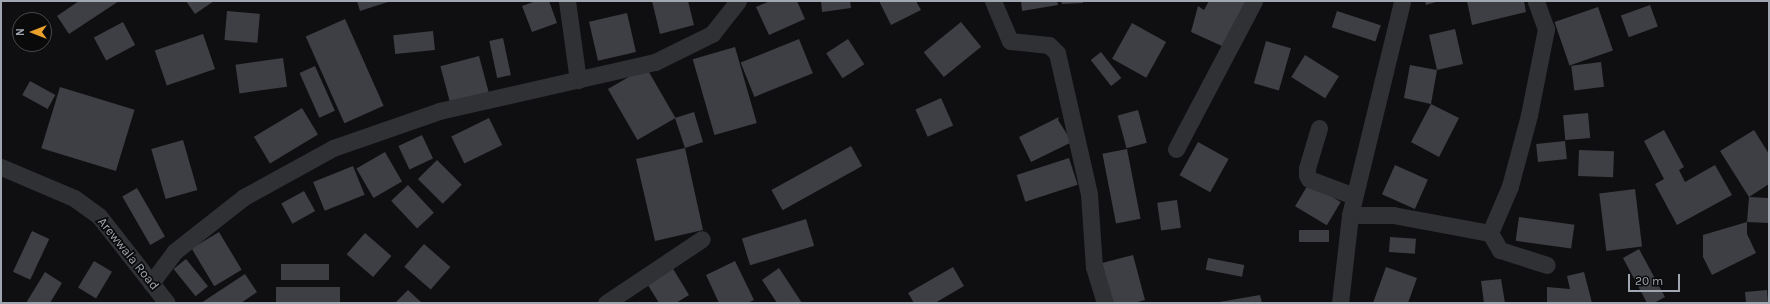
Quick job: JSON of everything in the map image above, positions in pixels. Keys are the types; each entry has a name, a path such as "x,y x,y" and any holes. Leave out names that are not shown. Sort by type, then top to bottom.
{"street":[{"path":"567,1 578,80"},
{"path":"151,283 174,252 244,197 333,148 439,111 655,62 712,34 738,1"},
{"path":"993,1 1010,41 1049,45 1057,53 1089,194 1094,267 1105,303"},
{"path":"1176,149 1254,1"},
{"path":"1340,303 1350,214 1402,1"},
{"path":"1490,233 1510,186 1529,115 1546,29 1536,1"},
{"path":"1319,128 1307,168 1307,175 1309,179 1354,196"},
{"name":"Arewwala Road","path":"1,167 74,198 99,216 167,303"},
{"path":"1350,214 1393,215 1490,233 1500,250 1547,266"},
{"path":"606,303 702,239"}],"building":[{"path":"79,1 119,1 69,34 57,16"},
{"path":"186,1 214,1 195,14"},
{"path":"357,1 391,1 360,11"},
{"path":"536,1 549,1 557,23 532,32 522,6"},
{"path":"652,1 688,1 694,25 660,34"},
{"path":"770,1 797,1 805,19 769,35 756,7"},
{"path":"821,1 850,1 851,8 822,12"},
{"path":"879,1 916,1 921,10 891,25"},
{"path":"1021,1 1057,1 1058,5 1022,11"},
{"path":"1061,1 1083,1 1083,3 1062,4"},
{"path":"1209,1 1246,1 1222,46 1191,32 1198,6 1204,10"},
{"path":"1425,1 1439,1 1426,5"},
{"path":"1467,1 1524,1 1526,12 1472,25"},
{"path":"1650,5 1658,27 1629,37 1621,16"},
{"path":"1598,7 1613,50 1569,65 1555,22"},
{"path":"227,11 260,14 257,43 224,40"},
{"path":"1337,11 1381,25 1375,41 1332,27"},
{"path":"627,13 636,52 598,61 589,22"},
{"path":"345,19 384,106 344,123 306,36"},
{"path":"123,22 135,45 106,60 94,37"},
{"path":"961,22 981,47 944,77 924,52"},
{"path":"1132,23 1166,42 1146,78 1112,59"},
{"path":"1455,29 1463,64 1437,70 1429,35"},
{"path":"433,31 435,50 395,54 393,35"},
{"path":"203,34 215,69 167,86 155,51"},
{"path":"503,38 511,75 497,78 489,41"},
{"path":"799,39 813,73 754,97 741,63"},
{"path":"848,39 864,64 843,78 826,53"},
{"path":"1266,41 1291,48 1279,90 1254,83"},
{"path":"735,47 757,123 714,135 693,59"},
{"path":"1101,52 1121,78 1111,86 1091,60"},
{"path":"1305,55 1339,76 1325,98 1291,77"},
{"path":"479,56 489,93 450,103 440,66"},
{"path":"283,58 287,87 240,93 235,65"},
{"path":"1601,62 1604,87 1574,90 1571,66"},
{"path":"1410,65 1437,70 1431,104 1404,98"},
{"path":"315,66 335,111 319,118 299,73"},
{"path":"646,67 676,118 637,140 608,89"},
{"path":"30,81 55,95 48,109 22,95"},
{"path":"60,87 135,110 116,171 41,148"},
{"path":"941,98 953,125 928,137 915,109"},
{"path":"1431,104 1459,118 1439,157 1411,142"},
{"path":"302,108 318,135 270,163 254,137"},
{"path":"1138,110 1147,143 1127,148 1118,115"},
{"path":"694,112 703,142 685,148 675,118"},
{"path":"1588,113 1590,138 1565,140 1563,115"},
{"path":"1059,117 1058,120 1072,142 1031,162 1019,137"},
{"path":"489,118 502,145 464,163 451,136"},
{"path":"1664,130 1684,167 1679,170 1685,182 1715,165 1732,195 1677,225 1655,184 1664,179 1644,141"},
{"path":"1754,130 1769,154 1769,184 1749,197 1720,151"},
{"path":"422,135 433,159 409,170 398,146"},
{"path":"183,140 197,190 166,199 151,149"},
{"path":"1565,141 1567,159 1538,162 1536,144"},
{"path":"1198,142 1229,159 1210,192 1180,175"},
{"path":"851,146 862,166 783,210 771,190"},
{"path":"685,148 703,230 655,241 636,159"},
{"path":"1127,149 1141,219 1116,223 1102,154"},
{"path":"1579,150 1614,151 1613,177 1578,176"},
{"path":"385,152 402,181 373,198 356,168"},
{"path":"1069,158 1078,185 1025,202 1017,175"},
{"path":"437,160 462,185 443,204 418,179"},
{"path":"1395,165 1428,180 1415,209 1382,194"},
{"path":"353,166 365,195 325,211 313,182"},
{"path":"1309,183 1341,202 1327,225 1295,206"},
{"path":"408,185 434,213 417,228 391,201"},
{"path":"137,188 165,236 150,245 122,196"},
{"path":"1635,189 1642,247 1606,251 1599,193"},
{"path":"304,191 315,211 292,224 281,204"},
{"path":"1749,197 1769,198 1769,223 1747,222"},
{"path":"1177,200 1181,228 1161,231 1157,203"},
{"path":"1519,217 1574,225 1571,249 1516,241"},
{"path":"806,219 814,246 750,265 742,239"},
{"path":"1747,222 1747,234 1756,253 1712,275 1703,257 1703,235"},
{"path":"1299,230 1329,230 1329,242 1299,242"},
{"path":"32,231 49,239 30,280 13,272"},
{"path":"219,232 242,270 214,286 192,248"},
{"path":"365,233 391,256 373,277 347,254"},
{"path":"1390,237 1416,239 1415,254 1389,252"},
{"path":"424,244 450,267 431,290 404,267"},
{"path":"1639,249 1665,297 1654,303 1647,303 1623,258"},
{"path":"1133,255 1145,300 1134,303 1113,303 1102,263"},
{"path":"1208,258 1244,265 1242,277 1206,270"},
{"path":"186,259 208,286 196,296 174,269"},
{"path":"94,261 112,272 96,298 78,288"},
{"path":"735,261 754,300 747,303 719,303 706,275"},
{"path":"281,264 329,264 329,280 281,280"},
{"path":"672,267 689,295 676,303 659,303 646,282"},
{"path":"953,267 964,286 935,303 914,303 908,293"},
{"path":"1386,267 1417,278 1408,303 1373,303"},
{"path":"779,268 802,303 777,303 762,280"},
{"path":"45,272 62,283 50,303 26,303"},
{"path":"1584,272 1592,303 1547,303 1547,287 1570,289 1567,276"},
{"path":"245,274 257,292 241,303 201,303"},
{"path":"1501,279 1505,303 1484,303 1481,281"},
{"path":"276,287 340,287 340,303 276,303"},
{"path":"408,290 422,303 395,303"},
{"path":"1767,290 1768,303 1746,303 1745,292"},
{"path":"1260,295 1262,303 1219,303 1219,302"}]}
